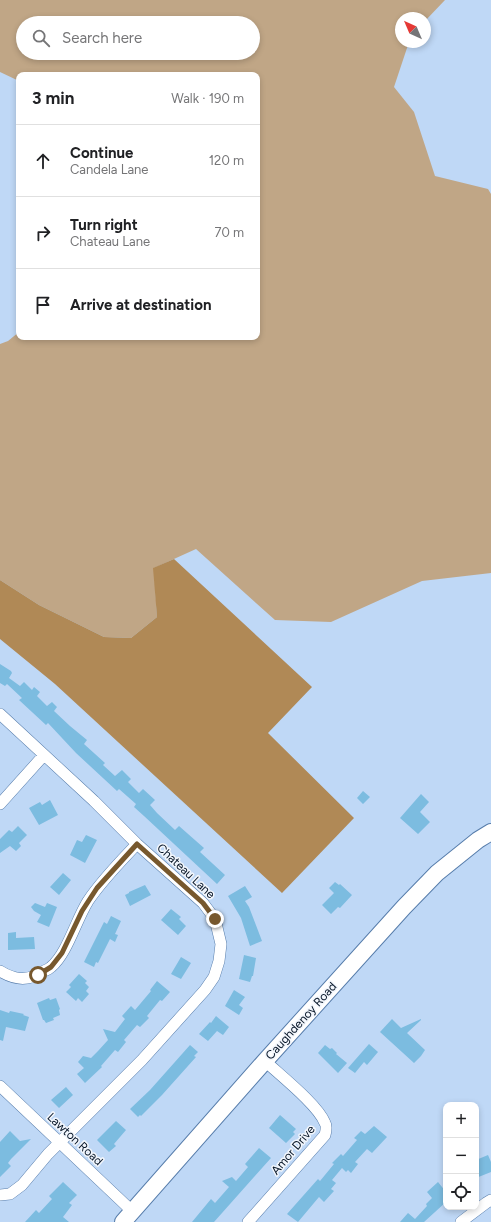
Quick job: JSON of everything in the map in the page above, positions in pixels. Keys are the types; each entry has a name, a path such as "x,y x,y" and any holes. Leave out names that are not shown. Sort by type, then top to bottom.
{"street":[{"name":"Chateau Lane","path":"0,714 94,801 137,844 203,903 215,919 221,944 219,961 214,977 204,990 142,1060 48,1154 22,1185 10,1194 0,1195"},
{"path":"0,804 44,755"},
{"name":"Caughdenoy Road","path":"128,1217 398,913 437,873 478,840 491,832"},
{"path":"0,971 10,977 20,979 31,977 51,967 62,953 82,911 97,888 137,844"},
{"name":"Amor Drive","path":"248,1222 325,1135 326,1125 322,1115 265,1061"},
{"name":"Lawton Road","path":"0,1086 60,1142 128,1217"},
{"path":"461,1222 491,1200"}],"shaded area":[{"path":"0,0 445,0 431,15 431,12 395,12 395,48 407,48 394,87 414,112 435,176 488,189 491,194 491,573 422,581 331,622 275,620 196,549 154,568 157,617 131,638 104,637 39,605 0,580 0,344 8,341 16,334 16,340 260,340 260,72 16,72 16,80 0,72"},
{"path":"174,559 312,687 268,733 354,818 282,893 55,684 0,639 0,580 39,605 104,637 131,638 157,617 153,568"}],"building":[{"path":"0,664 11,671 12,673 9,678 20,686 24,682 32,690 34,687 40,692 37,696 47,706 52,702 57,707 54,711 87,740 84,744 105,763 103,765 115,776 122,770 131,779 128,782 139,793 143,789 155,800 150,805 157,813 175,830 179,826 204,848 200,852 225,875 217,884 134,807 136,804 119,789 117,791 76,753 48,723 46,725 19,700 22,698 7,684 5,686 0,683"},
{"path":"363,791 370,797 363,804 357,798"},
{"path":"421,794 429,802 420,812 430,822 418,834 400,818"},
{"path":"50,800 58,815 39,825 29,808 40,802 42,805"},
{"path":"18,826 27,835 19,843 21,846 16,851 10,846 0,853 0,839 9,830 12,832"},
{"path":"86,835 97,840 85,863 70,855 77,840 82,842"},
{"path":"63,873 71,880 59,895 50,887"},
{"path":"335,882 339,885 340,884 352,895 340,908 338,907 331,914 322,905 334,893 329,888"},
{"path":"145,885 151,895 130,906 125,895"},
{"path":"245,886 252,897 245,901 249,907 262,941 250,946 241,918 228,896"},
{"path":"35,903 45,907 47,903 57,907 49,927 37,922 41,915 34,911 31,907"},
{"path":"171,909 181,917 179,919 186,926 178,935 161,920"},
{"path":"111,916 121,921 115,934 118,935 115,942 110,939 98,963 96,962 94,967 84,962 104,922 107,924"},
{"path":"16,932 16,938 34,937 35,949 8,950 8,933"},
{"path":"244,955 256,958 253,976 250,982 239,979"},
{"path":"181,957 191,963 181,979 171,974"},
{"path":"79,974 87,981 85,983 89,987 86,991 89,994 82,1002 78,998 76,1001 66,992 71,987 69,985"},
{"path":"157,981 170,992 162,1001 160,1000 147,1016 149,1018 140,1027 137,1025 124,1040 126,1042 118,1052 115,1050 101,1066 102,1067 85,1083 77,1074 84,1068 78,1062 83,1056 91,1058 98,1051 108,1040 103,1029 115,1032 125,1019 122,1016 131,1006 135,1010 151,991 150,990"},
{"path":"234,990 245,997 239,1005 243,1008 239,1015 225,1006"},
{"path":"49,998 50,1000 56,998 60,1009 60,1015 53,1018 54,1020 46,1023 43,1020 37,1003"},
{"path":"0,1010 9,1013 10,1011 24,1014 23,1015 29,1017 25,1031 6,1027 3,1041 0,1040"},
{"path":"216,1016 229,1027 223,1035 217,1031 208,1041 199,1034"},
{"path":"392,1019 401,1028 421,1019 407,1033 425,1050 414,1063 380,1032"},
{"path":"369,1044 378,1052 367,1065 364,1062 355,1073 348,1068"},
{"path":"190,1045 198,1052 194,1056 196,1057 162,1095 141,1116 140,1115 138,1117 130,1109 150,1090"},
{"path":"325,1045 330,1049 332,1048 337,1053 336,1054 347,1063 338,1073 318,1053"},
{"path":"66,1087 73,1095 59,1108 51,1100"},
{"path":"280,1115 296,1129 293,1132 295,1134 286,1143 269,1128"},
{"path":"116,1121 126,1130 114,1144 116,1146 109,1152 97,1140"},
{"path":"374,1126 387,1137 372,1153 367,1149 355,1162 358,1164 351,1173 348,1170 346,1172 342,1168 332,1180 336,1183 331,1189 334,1191 324,1202 319,1197 298,1222 287,1214 318,1179 320,1181 334,1164 332,1163 341,1154 343,1156 357,1140 354,1138 361,1131 365,1134"},
{"path":"10,1131 20,1141 31,1139 11,1159 8,1163 11,1166 0,1177 0,1142"},
{"path":"259,1148 271,1158 214,1222 192,1222 211,1199 215,1203 229,1187 222,1181 232,1177 236,1181 248,1167 245,1164"},
{"path":"488,1155 491,1162 491,1172 479,1177 479,1174 479,1159"},
{"path":"63,1182 77,1195 69,1203 72,1205 63,1217 69,1222 25,1222 36,1210 39,1213 52,1199 49,1196"},
{"path":"438,1182 443,1188 443,1205 424,1222 400,1222 408,1213 415,1219 427,1206 426,1204 432,1198 427,1192"}],"route":[{"path":"38,975 51,967 62,953 82,911 97,888 137,844 203,903 215,919"}]}
